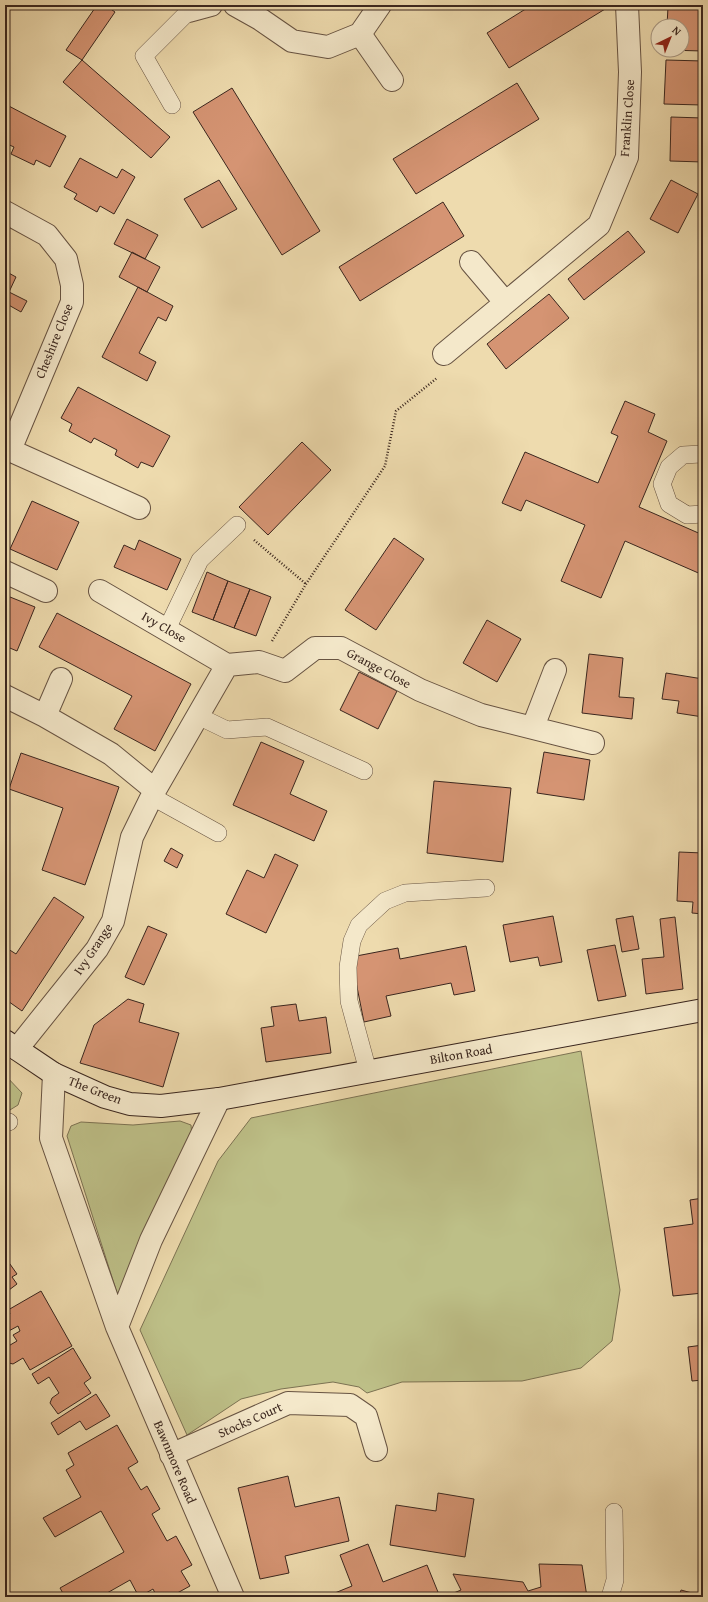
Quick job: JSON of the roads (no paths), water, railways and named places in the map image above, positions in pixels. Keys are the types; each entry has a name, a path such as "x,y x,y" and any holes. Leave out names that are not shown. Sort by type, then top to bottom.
{"street":[{"path":"189,11 212,5"},
{"path":"235,5 260,19 292,41 328,47 360,34 380,5"},
{"name":"Franklin Close","path":"444,354 599,225 627,157 630,72 627,5"},
{"path":"360,34 392,80"},
{"name":"Cheshire Close","path":"5,212 47,235 66,259 72,285 72,302 7,449 140,508"},
{"path":"471,262 505,302"},
{"path":"5,572 46,591"},
{"name":"Ivy Close","path":"100,591 227,665"},
{"name":"Grange Close","path":"227,665 259,662 285,671 315,648 341,648 420,690 481,715 593,743"},
{"name":"Ivy Grange","path":"11,1045 97,949 113,921 132,837 153,793 227,665"},
{"path":"533,728 555,670"},
{"path":"45,716 61,679"},
{"path":"5,696 45,716 111,754 153,793"},
{"name":"Bilton Road","path":"219,1099 703,1010"},
{"name":"The Green","path":"11,1045 54,1074 105,1097 130,1104 161,1106 219,1099"},
{"name":"Bawnmore Road","path":"54,1074 51,1138 117,1327 233,1597"},
{"path":"117,1327 151,1240 219,1099"},
{"name":"Stocks Court","path":"172,1455 288,1403 350,1405 366,1416 376,1450"}],"lane":[{"path":"172,105 144,56 189,11"},
{"path":"703,456 701,454 683,455 669,467 662,484 669,504 687,516 703,514"},
{"path":"166,629 200,560 237,525"},
{"path":"198,716 227,730 267,727 364,771"},
{"path":"153,793 218,833"},
{"path":"368,1071 349,1001 348,968 352,941 359,925 386,901 405,893 486,888"},
{"path":"610,1597 615,1580 614,1512"}]}
